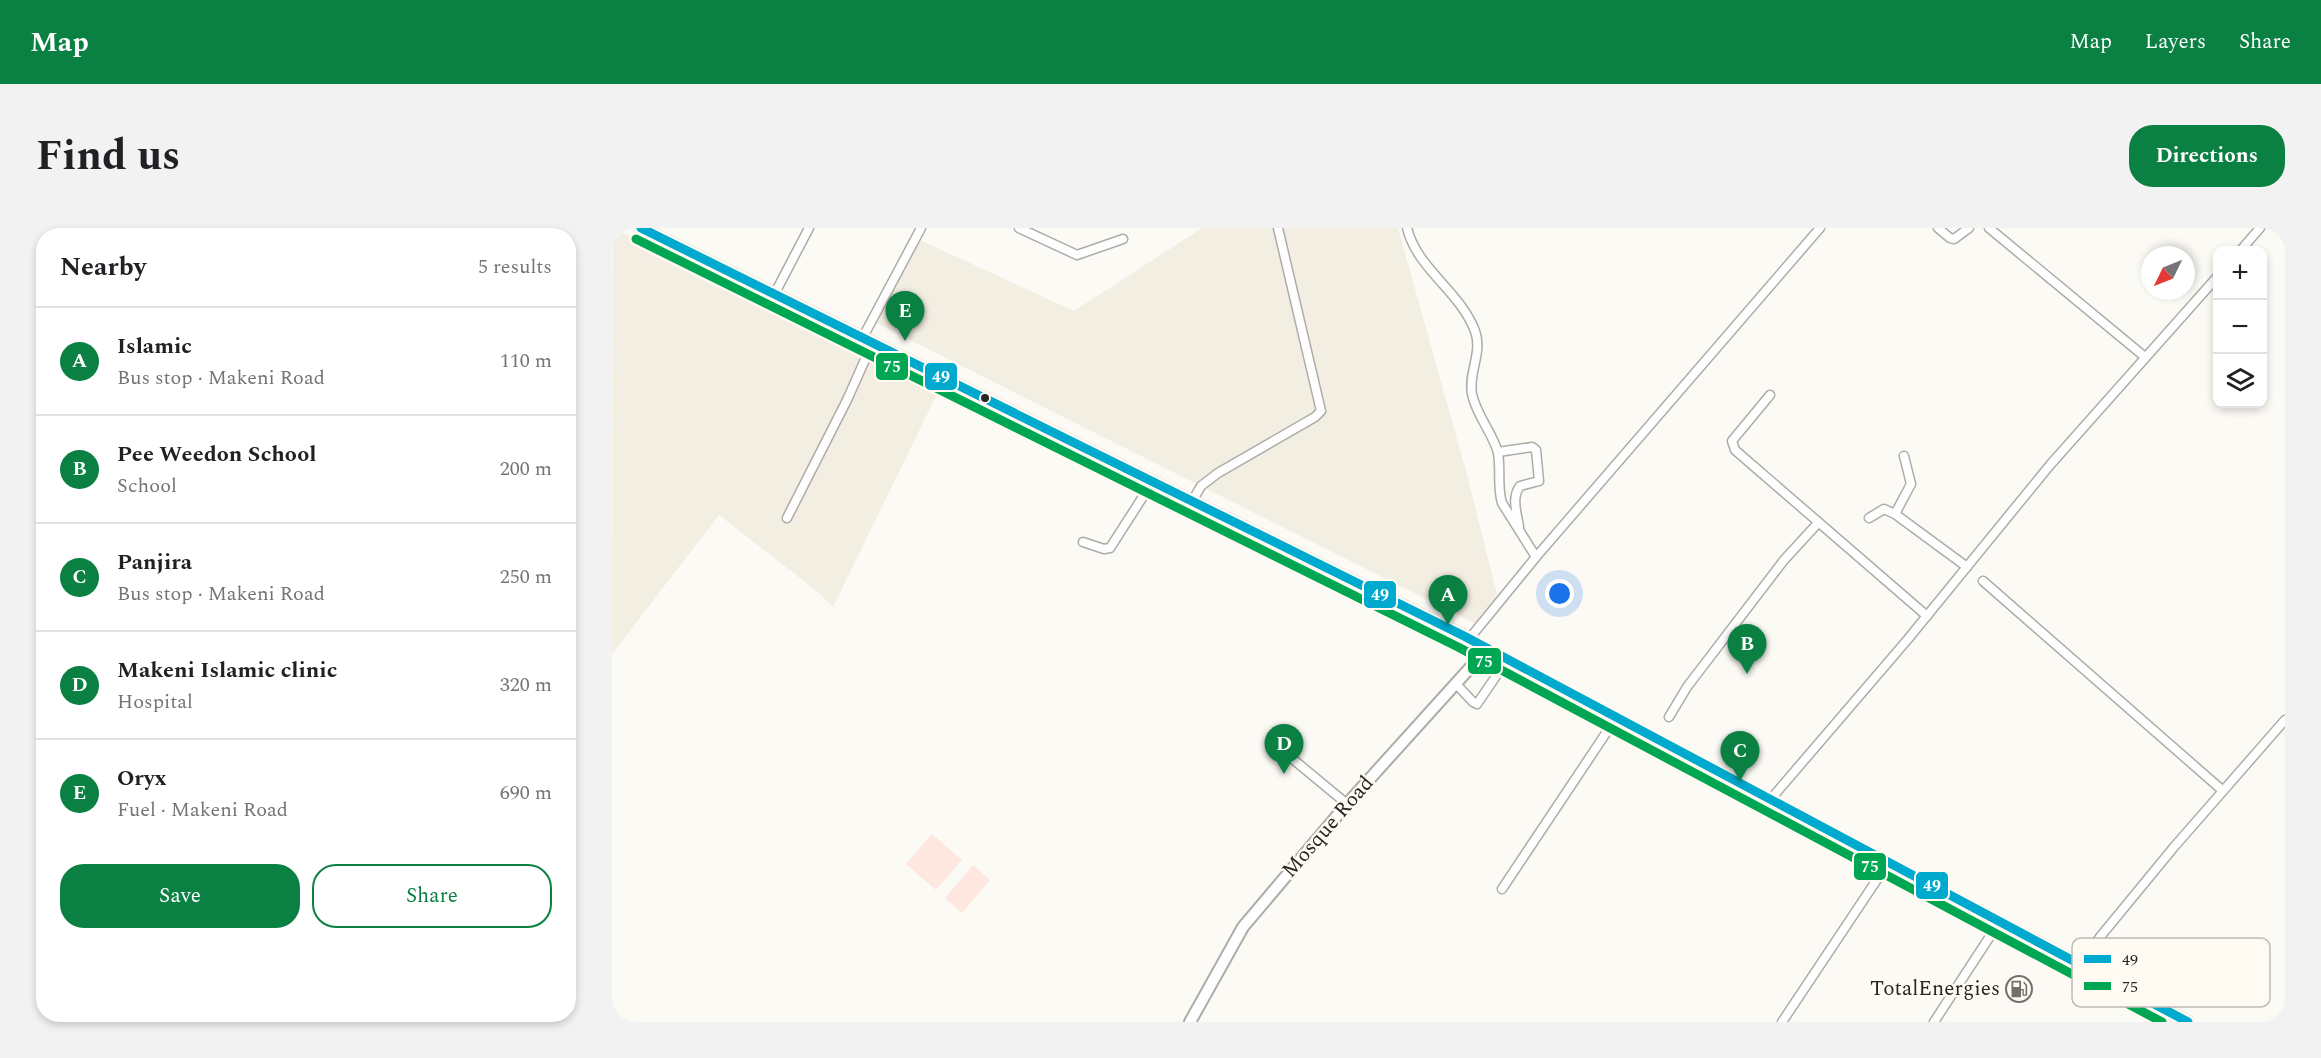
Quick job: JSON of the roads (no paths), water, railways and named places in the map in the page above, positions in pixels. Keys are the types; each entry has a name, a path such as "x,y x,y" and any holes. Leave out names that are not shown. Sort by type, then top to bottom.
{"main road":[{"path":"641,228 1469,639 2072,961"},
{"name":"Mosque Road","path":"1190,1022 1243,927 1347,804 1457,685 1487,649"},
{"path":"2160,1007 2188,1022"}],"street":[{"path":"774,295 809,228"},
{"path":"787,518 850,392 867,341 921,228"},
{"path":"1019,228 1073,255 1079,255 1123,239"},
{"path":"1193,500 1201,486 1218,473 1316,417 1321,411 1278,228"},
{"path":"1407,228 1415,251 1460,304 1474,329 1478,348 1472,375 1472,393 1484,426 1498,452 1499,494 1502,504 1536,557"},
{"path":"1469,639 1536,557 1820,228"},
{"path":"1938,228 1954,239 1969,228"},
{"path":"1989,228 2145,357"},
{"path":"2244,246 2260,228"},
{"path":"1770,800 1927,616 2050,465 2213,280"},
{"path":"1770,395 1732,441 1735,450 1927,616"},
{"path":"1498,452 1532,447 1536,450 1539,481 1520,486 1514,499 1520,532"},
{"path":"1894,514 1911,481 1904,456"},
{"path":"1083,542 1104,549 1110,548 1153,482"},
{"path":"1869,518 1884,509 1894,514 1967,567"},
{"path":"1669,717 1687,687 1784,560 1818,523"},
{"path":"1983,581 2222,790"},
{"path":"1457,685 1477,704 1507,660"},
{"path":"1502,889 1616,718"},
{"path":"2100,938 2222,790 2285,720"},
{"path":"1277,746 1347,804"},
{"path":"1782,1022 1888,863"},
{"path":"1934,1022 2000,921"}],"place":[{"name":"Oryx","path":"905,341"},
{"name":"Islamic","path":"1448,625"},
{"name":"Pee Weedon School","path":"1747,674"},
{"name":"Makeni Islamic clinic","path":"1284,774"},
{"name":"Panjira","path":"1740,781"},
{"name":"TotalEnergies","path":"2019,989"}]}
